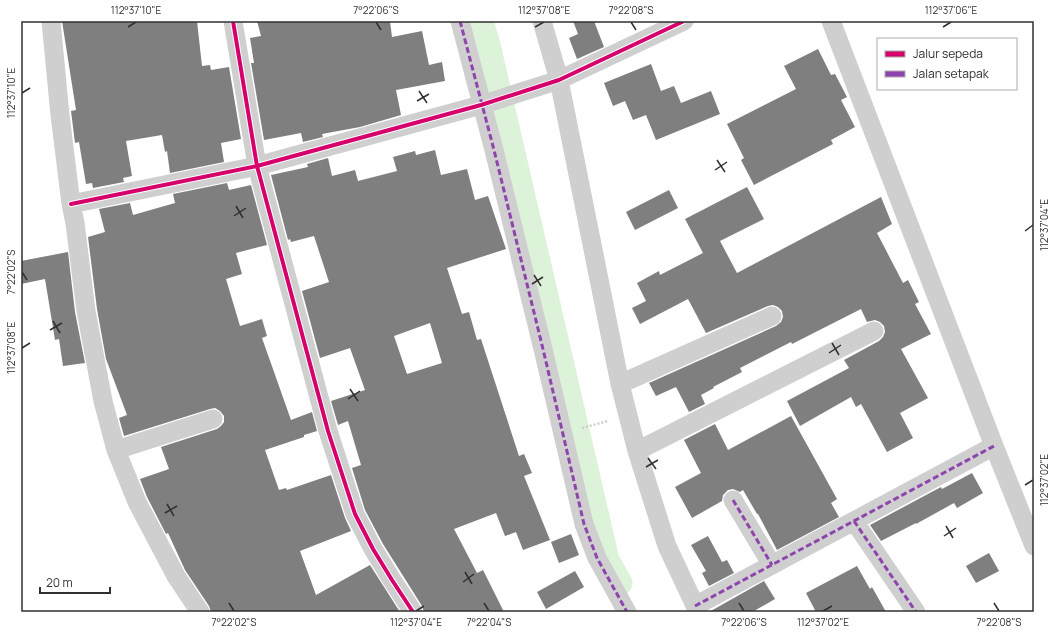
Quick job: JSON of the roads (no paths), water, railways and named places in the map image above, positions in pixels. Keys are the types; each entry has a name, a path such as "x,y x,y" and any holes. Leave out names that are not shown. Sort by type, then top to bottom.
{"street":[{"path":"51,21 60,115 71,204 75,224 86,312 103,400 116,450 137,502 176,576 200,612"},
{"path":"234,21 258,166 328,431 355,514 395,586 413,612"},
{"path":"460,21 485,104 494,150 584,524 597,558 627,612"},
{"path":"542,21 551,83 620,384 637,451 667,546 697,609 772,565 994,446"},
{"path":"71,204 258,166 485,104 551,83 684,21"},
{"path":"831,21 994,446 1034,546"},
{"path":"620,384 772,316"},
{"path":"637,451 874,331"},
{"path":"116,450 213,419"},
{"path":"733,500 772,565"},
{"path":"854,521 916,612"}],"waterway":[{"path":"481,21 488,45 607,560 620,583"}]}
